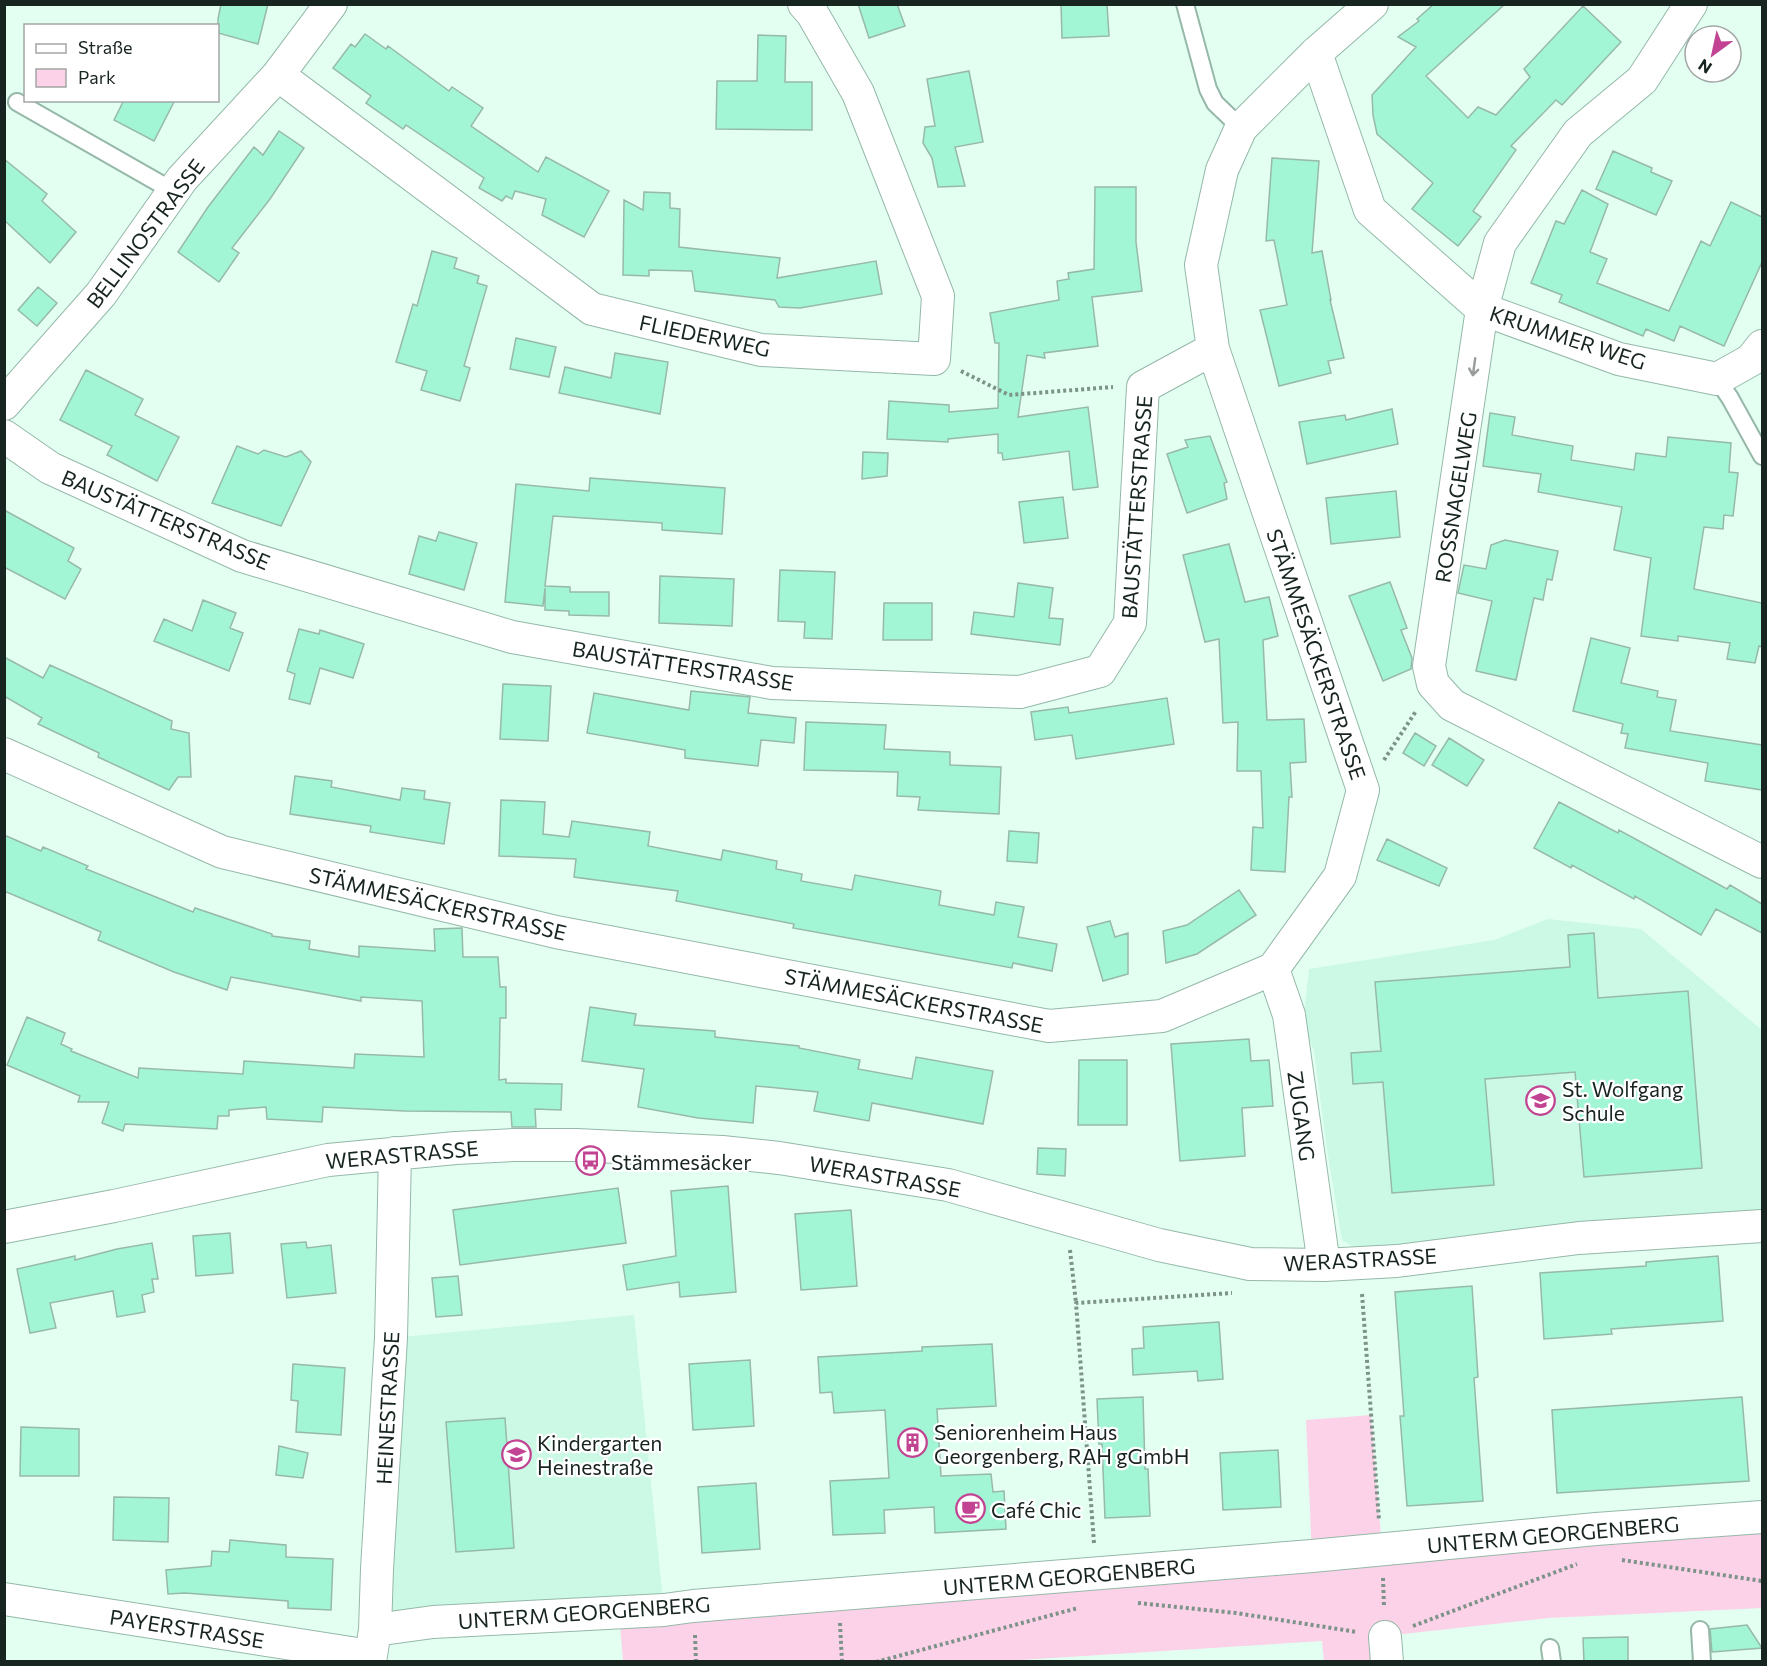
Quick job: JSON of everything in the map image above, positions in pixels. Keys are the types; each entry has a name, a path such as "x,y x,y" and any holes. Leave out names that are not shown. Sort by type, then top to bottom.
{"street":[{"name":"BELLINOSTRASSE","path":"4,404 101,294 182,179 278,75 331,4"},
{"path":"804,4 812,13 858,93 938,296 934,358"},
{"name":"STÄMMESÄCKERSTRASSE","path":"4,754 222,852 556,932 1049,1026 1162,1016 1273,969 1340,876 1364,790 1213,349 1201,265 1222,170 1241,128 1316,52 1372,4"},
{"name":"ROSSNAGELWEG","path":"1433,684 1429,666 1482,309 1500,243 1578,133 1641,80 1691,4"},
{"name":"KRUMMER WEG","path":"1316,52 1370,210 1482,309 1619,359 1717,379"},
{"name":"FLIEDERWEG","path":"278,75 592,309 761,350 934,358"},
{"path":"1717,379 1751,360 1762,346"},
{"name":"BAUSTÄTTERSTRASSE","path":"4,436 50,468 242,556 512,637 772,683 1020,692 1100,671 1130,623 1143,387 1213,349"},
{"path":"1433,684 1452,705 1762,861"},
{"name":"ZUGANG","path":"1273,969 1289,1015 1324,1265"},
{"name":"WERASTRASSE","path":"4,1227 328,1160 513,1145 631,1146 722,1152 779,1158 948,1185 1209,1257 1250,1264 1324,1265 1397,1261 1579,1238 1762,1226"},
{"name":"HEINESTRASSE","path":"372,1649 391,1334 395,1153"},
{"name":"UNTERM GEORGENBERG","path":"372,1649 433,1622 664,1610 1382,1550 1596,1529 1762,1517"},
{"name":"PAYERSTRASSE","path":"4,1599 372,1649"}],"lane":[{"path":"1185,4 1208,89 1215,103 1241,128"},
{"path":"17,102 173,191"},
{"path":"1717,379 1762,456"},
{"path":"1700,1630 1702,1662"}],"path":[{"path":"934,358 1009,395 1143,387"},
{"path":"1364,790 1433,684"},
{"path":"1066,1219 1076,1303 1096,1574"},
{"path":"1362,1285 1382,1550"},
{"path":"1076,1303 1243,1293"},
{"path":"1619,1559 1762,1581"},
{"path":"1132,1602 1236,1613 1386,1649 1581,1562"},
{"path":"838,1594 842,1662"},
{"path":"876,1662 1086,1606"}],"shaded area":[{"name":"St. Wolfgang Schule","path":"1548,919 1641,929 1762,1030 1762,1225 1360,1251 1342,1240 1314,1051 1303,1022 1309,969 1494,940"},
{"name":"Kindergarten Heinestraße","path":"634,1315 664,1610 375,1630 391,1338"}],"green space":[{"path":"1371,1415 1382,1549 1762,1517 1762,1608 1549,1618 1385,1636 1387,1661 1324,1661 1322,1641 989,1662 623,1661 619,1612 1312,1556 1306,1420"}],"building":[{"path":"221,4 268,4 258,44 219,33 218,19"},
{"path":"858,4 897,4 905,26 869,38"},
{"path":"1061,4 1107,4 1109,36 1062,38"},
{"path":"1434,4 1505,4 1426,76 1468,118 1478,107 1496,115 1530,77 1524,69 1583,6 1621,42 1562,105 1556,100 1511,146 1516,150 1473,211 1481,217 1458,246 1412,209 1433,183 1377,134 1373,115 1372,95 1416,47 1398,37 1419,21 1417,19"},
{"path":"365,34 386,49 388,46 449,91 452,87 483,108 471,126 538,172 546,157 609,191 584,237 542,215 546,199 515,191 512,199 506,196 502,201 479,188 484,178 406,125 403,129 366,103 371,96 333,68 351,44 355,47"},
{"path":"758,35 786,36 785,82 812,82 812,130 716,129 717,81 757,81"},
{"path":"969,71 983,142 955,147 965,186 938,187 932,158 923,143 925,127 935,126 927,79"},
{"path":"123,102 174,102 154,141 114,120"},
{"path":"279,131 304,148 270,199 232,248 239,253 219,282 178,252 208,207 254,147 263,155"},
{"path":"1613,151 1652,168 1651,172 1672,181 1656,215 1596,189"},
{"path":"1272,158 1319,161 1312,253 1322,251 1330,300 1344,358 1328,361 1331,373 1279,386 1260,310 1287,305 1274,240 1266,241"},
{"path":"4,159 47,194 42,201 76,232 50,263 4,220"},
{"path":"1095,187 1136,187 1136,242 1142,291 1092,297 1098,346 1044,353 1045,358 1027,355 1018,417 1088,407 1098,487 1073,490 1069,451 1003,460 1002,453 998,453 998,434 948,439 948,442 887,439 889,401 949,405 949,412 998,408 999,343 995,343 990,313 1059,300 1057,281 1069,279 1068,273 1094,269"},
{"path":"1582,190 1608,204 1590,252 1607,259 1597,283 1669,311 1701,241 1710,246 1731,202 1762,217 1762,262 1724,346 1680,326 1674,341 1646,329 1643,336 1559,302 1562,295 1531,283 1556,221 1564,224"},
{"path":"644,192 670,193 670,208 680,209 679,247 780,258 777,278 876,261 882,294 800,308 779,307 775,300 695,291 692,271 649,270 649,276 623,275 624,200 643,210"},
{"path":"432,251 457,258 454,268 479,276 477,283 487,286 464,366 470,368 460,401 421,390 427,371 396,362 413,304 417,306"},
{"path":"38,287 57,303 37,326 18,310"},
{"path":"516,338 556,347 549,377 510,369"},
{"path":"615,353 668,362 660,414 559,393 565,367 611,378"},
{"path":"86,370 143,399 135,415 179,437 157,481 107,455 112,446 60,420"},
{"path":"1392,409 1398,444 1307,464 1299,422 1345,415 1346,420"},
{"path":"1490,413 1515,417 1512,435 1573,446 1571,460 1634,470 1636,453 1666,457 1668,437 1731,443 1729,472 1738,473 1733,516 1724,515 1723,529 1704,527 1694,589 1762,603 1762,647 1759,646 1755,663 1727,659 1730,643 1678,636 1678,641 1641,636 1651,558 1614,550 1622,507 1538,492 1541,474 1483,466"},
{"path":"1210,436 1227,482 1224,483 1227,499 1187,513 1167,454 1188,447 1185,440"},
{"path":"237,446 258,454 264,450 286,457 301,451 311,462 281,526 212,503"},
{"path":"863,452 888,453 887,476 862,479"},
{"path":"590,478 725,488 722,534 662,530 662,523 553,516 545,586 570,587 570,592 609,592 609,616 569,615 569,611 545,610 545,588 543,606 505,602 516,484 589,491"},
{"path":"1396,491 1400,537 1331,544 1326,498"},
{"path":"1063,497 1068,538 1024,543 1019,502"},
{"path":"4,510 74,548 68,561 81,569 65,599 4,567"},
{"path":"439,532 477,543 464,590 409,574 419,536 436,541"},
{"path":"1505,540 1558,551 1552,580 1547,579 1543,600 1534,598 1516,680 1476,671 1492,601 1458,593 1464,565 1486,569 1491,545"},
{"path":"1229,544 1245,602 1269,597 1278,636 1263,640 1267,720 1304,719 1306,762 1290,763 1292,797 1289,797 1285,872 1251,870 1253,827 1263,828 1261,771 1237,771 1238,722 1223,723 1219,639 1205,642 1183,555"},
{"path":"780,570 835,572 832,639 804,638 805,622 778,621"},
{"path":"660,576 734,579 732,626 659,623"},
{"path":"1390,582 1407,628 1401,630 1412,658 1411,669 1383,681 1349,596"},
{"path":"1018,583 1053,588 1049,618 1063,619 1060,645 971,634 974,612 1014,617"},
{"path":"203,600 236,613 230,628 243,633 229,671 154,641 164,619 192,631"},
{"path":"884,603 932,603 932,640 883,640"},
{"path":"299,629 319,634 320,630 364,644 353,678 320,668 310,704 289,699 295,674 287,671"},
{"path":"1591,638 1630,648 1621,683 1658,691 1657,697 1676,700 1670,731 1762,745 1762,790 1705,781 1708,763 1625,748 1628,734 1621,733 1623,724 1573,711"},
{"path":"4,657 43,678 50,665 172,721 171,729 189,733 191,777 178,777 169,790 98,757 99,753 38,724 42,718 4,696"},
{"path":"503,684 551,686 548,741 500,739"},
{"path":"691,691 750,697 748,713 796,718 794,743 761,740 758,766 685,758 685,750 587,733 594,693 689,710"},
{"path":"1167,698 1174,744 1076,759 1072,735 1035,740 1031,712 1068,707 1069,713"},
{"path":"806,722 886,725 884,749 950,752 950,765 1001,767 999,814 918,810 920,797 897,796 898,772 804,770"},
{"path":"1415,733 1436,746 1424,766 1403,753"},
{"path":"1449,738 1484,760 1467,786 1432,765"},
{"path":"295,776 332,781 331,787 400,800 402,788 425,791 424,799 450,803 444,844 370,832 371,826 290,814"},
{"path":"501,800 545,802 543,834 569,837 572,821 650,832 648,846 721,860 723,850 777,861 776,869 802,874 801,881 852,890 855,875 941,891 939,905 994,915 996,902 1024,907 1018,937 1057,944 1052,971 1013,963 1012,968 793,928 794,924 676,901 678,891 574,877 576,859 499,856"},
{"path":"1559,802 1618,833 1619,830 1727,889 1730,885 1762,904 1762,933 1716,909 1701,935 1635,896 1634,899 1572,865 1571,868 1534,848"},
{"path":"1009,831 1039,833 1037,863 1007,861"},
{"path":"4,835 41,851 43,847 88,866 86,869 193,912 195,908 272,934 272,936 310,941 309,949 359,957 359,946 435,951 434,929 462,928 463,957 498,957 500,987 506,987 506,1018 500,1018 499,1080 506,1079 506,1083 562,1084 561,1110 535,1109 536,1127 512,1127 511,1112 405,1111 323,1107 322,1122 267,1119 266,1107 229,1110 229,1116 218,1116 217,1129 125,1124 123,1131 102,1123 109,1102 78,1102 80,1096 7,1065 27,1017 65,1033 61,1044 72,1049 71,1051 138,1078 139,1068 243,1074 244,1061 354,1068 355,1054 424,1057 422,1001 361,997 361,1001 231,977 227,990 174,972 98,940 101,932 4,891"},
{"path":"1387,839 1447,868 1439,886 1377,860"},
{"path":"1239,890 1256,915 1197,954 1166,963 1163,931 1187,925"},
{"path":"1110,921 1115,937 1128,933 1128,974 1103,981 1087,927"},
{"path":"1594,933 1598,998 1688,991 1702,1168 1584,1177 1575,1072 1485,1079 1494,1185 1392,1193 1383,1082 1353,1084 1351,1053 1381,1051 1375,982 1570,967 1568,935"},
{"path":"590,1007 636,1014 634,1025 715,1031 715,1037 799,1046 799,1048 860,1060 858,1069 912,1079 916,1057 993,1071 983,1124 872,1103 869,1121 814,1111 818,1092 756,1086 753,1123 698,1118 638,1107 644,1069 582,1061"},
{"path":"1249,1039 1251,1061 1269,1060 1273,1106 1242,1108 1245,1156 1180,1161 1171,1044"},
{"path":"1079,1060 1127,1060 1127,1125 1078,1125"},
{"path":"1038,1148 1066,1149 1065,1176 1037,1174"},
{"path":"728,1186 736,1292 680,1297 679,1282 627,1290 623,1265 676,1256 671,1191"},
{"path":"618,1188 626,1243 460,1265 453,1210"},
{"path":"851,1210 857,1286 801,1290 795,1214"},
{"path":"230,1233 233,1273 196,1276 193,1236"},
{"path":"306,1242 307,1248 331,1245 336,1293 287,1298 281,1244"},
{"path":"152,1243 158,1279 152,1279 154,1292 142,1295 145,1312 117,1317 113,1291 50,1303 56,1328 30,1333 17,1269 75,1256 75,1260"},
{"path":"1718,1256 1723,1321 1611,1329 1612,1334 1544,1339 1540,1273 1646,1266 1646,1262"},
{"path":"458,1276 462,1315 436,1317 432,1278"},
{"path":"1472,1286 1478,1377 1474,1378 1483,1501 1407,1506 1400,1416 1404,1416 1395,1292"},
{"path":"1219,1322 1223,1379 1198,1381 1197,1371 1133,1375 1132,1349 1144,1348 1143,1327"},
{"name":"Seniorenheim Haus Georgenberg, RAH gGmbH","path":"992,1344 996,1406 937,1409 941,1476 991,1474 993,1492 1004,1491 1006,1529 935,1533 934,1507 884,1510 885,1533 833,1535 830,1481 889,1478 885,1410 834,1413 832,1392 820,1393 818,1357 922,1351 922,1347"},
{"path":"750,1360 754,1426 693,1430 689,1364"},
{"path":"293,1364 345,1368 341,1435 296,1432 298,1401 291,1400"},
{"path":"1143,1397 1145,1469 1148,1469 1150,1516 1105,1518 1102,1444 1099,1444 1097,1399"},
{"path":"1742,1397 1749,1481 1557,1493 1552,1410"},
{"path":"505,1418 514,1548 456,1552 446,1422"},
{"path":"21,1427 79,1429 79,1476 20,1476"},
{"path":"279,1446 308,1453 303,1478 276,1475"},
{"path":"1278,1450 1281,1507 1223,1510 1220,1453"},
{"path":"756,1483 760,1549 702,1553 698,1487"},
{"path":"114,1497 169,1498 168,1542 113,1540"},
{"path":"230,1540 286,1545 286,1557 333,1559 331,1610 288,1608 288,1601 185,1593 168,1594 166,1570 211,1566 212,1551 229,1552"},
{"path":"1747,1625 1762,1648 1712,1652 1710,1629"},
{"path":"1628,1637 1628,1662 1584,1662 1583,1638"}],"place":[{"name":"St. Wolfgang Schule","path":"1541,1100"},
{"name":"Stämmesäcker","path":"590,1161"},
{"name":"Seniorenheim Haus Georgenberg, RAH gGmbH","path":"913,1443"},
{"name":"Kindergarten Heinestraße","path":"516,1454"},
{"name":"Café Chic","path":"970,1509"}]}
